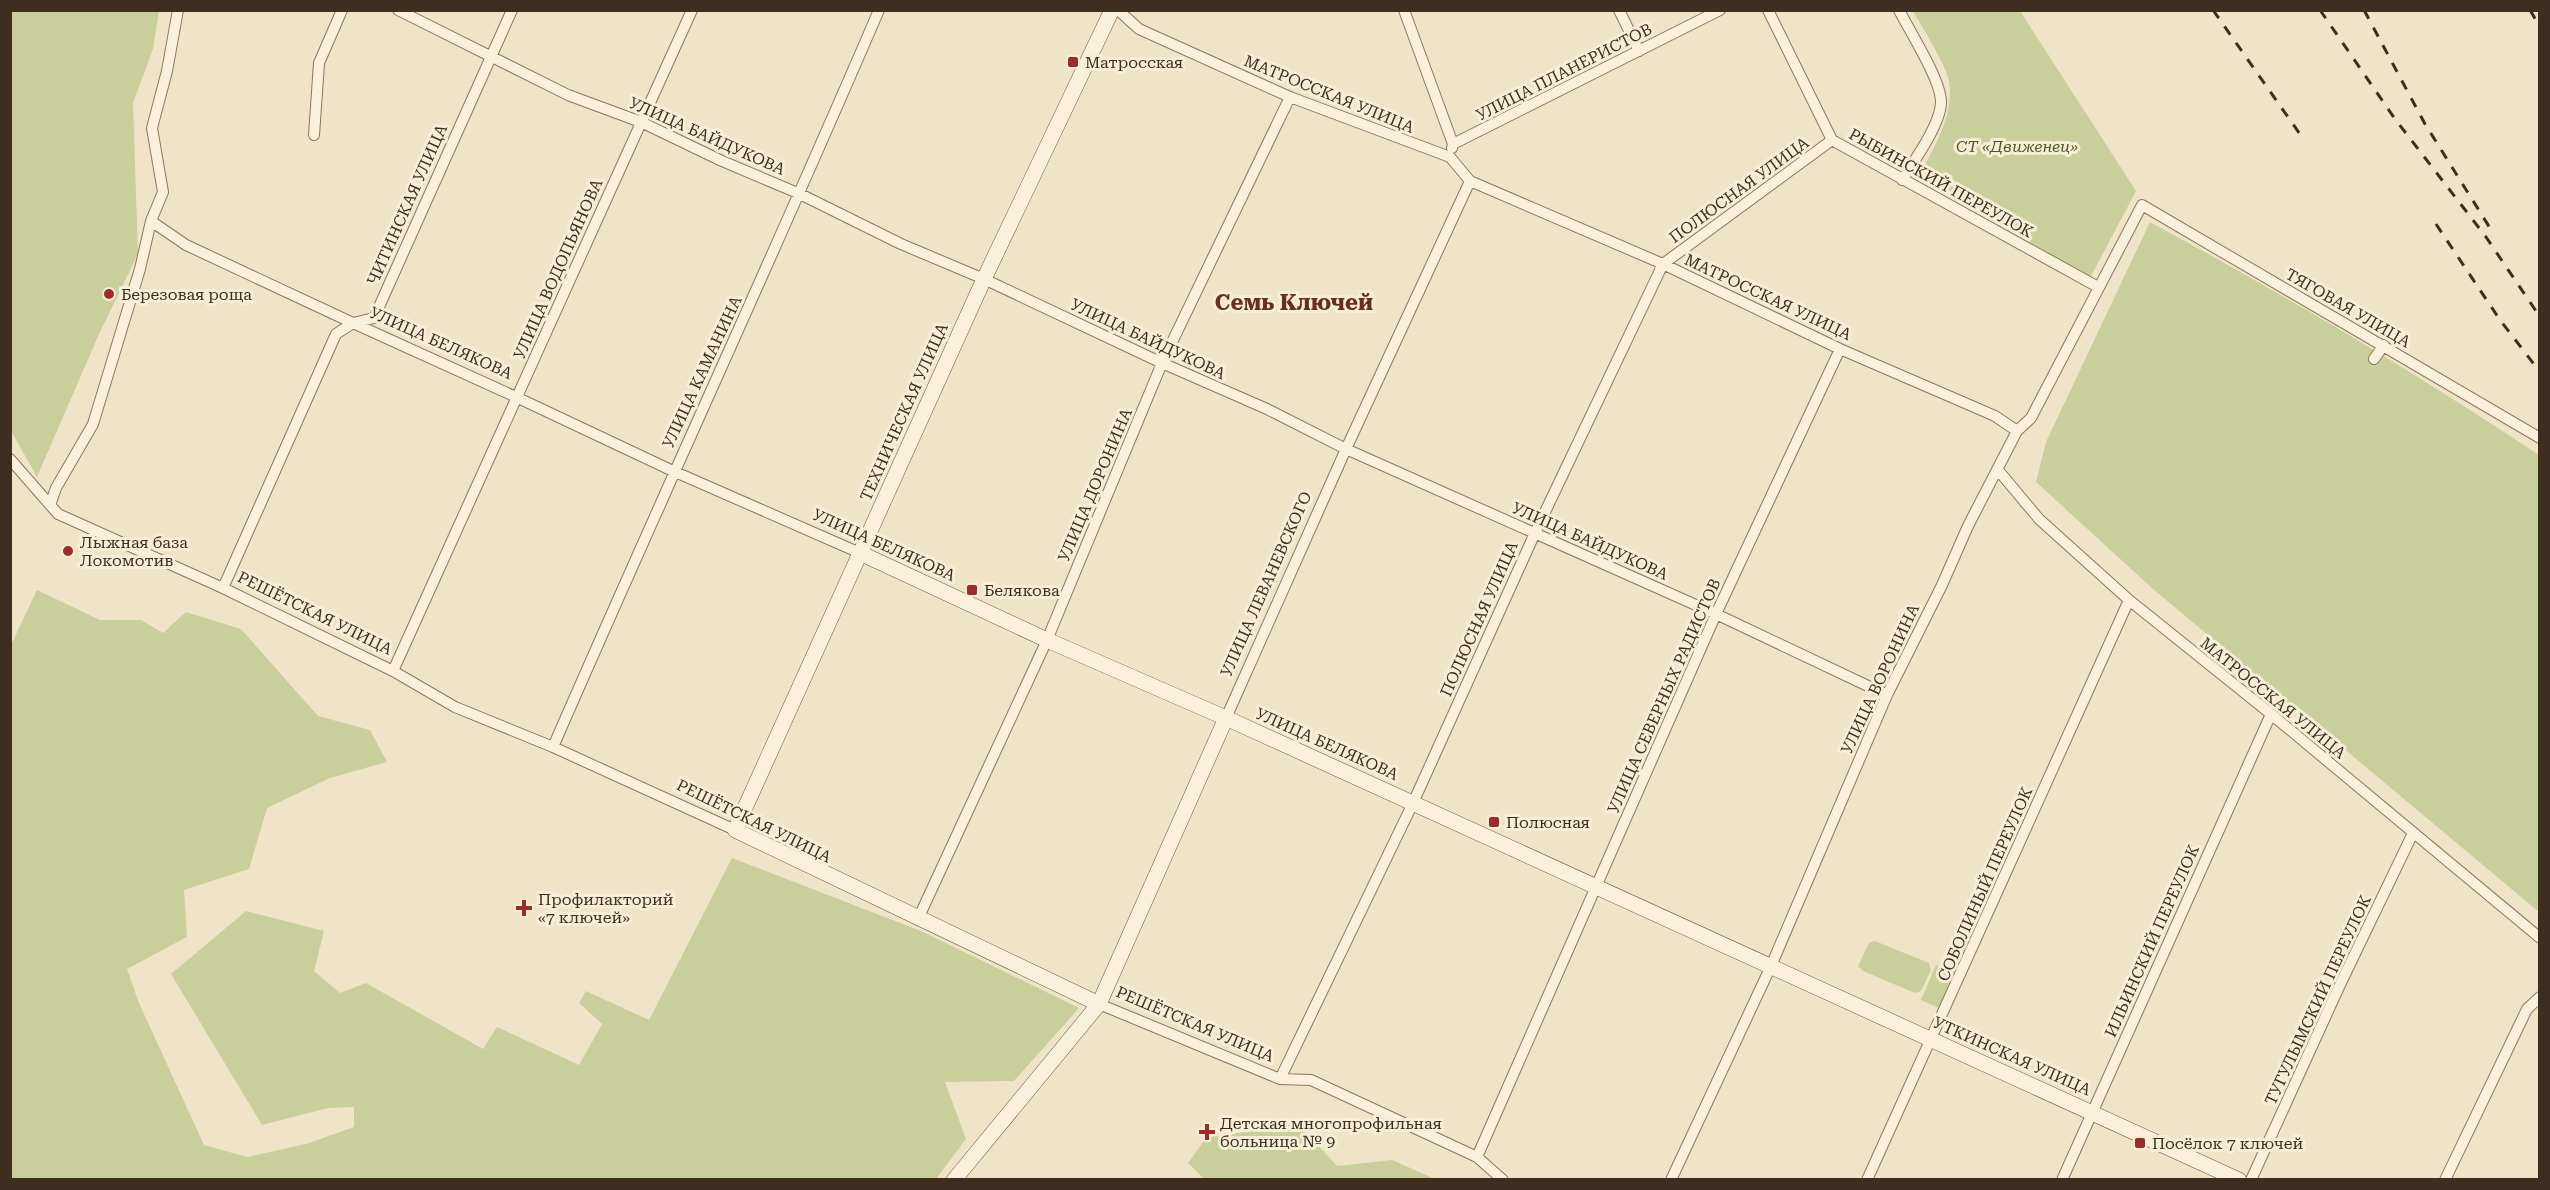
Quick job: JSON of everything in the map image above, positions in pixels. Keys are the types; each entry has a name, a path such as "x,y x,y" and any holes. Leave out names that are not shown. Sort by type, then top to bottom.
{"street":[{"path":"50,506 56,488 93,424 140,270 151,221 163,192 152,128 167,71 178,10"},
{"path":"314,135 319,63 342,10"},
{"name":"УЛИЦА БАЙДУКОВА","path":"398,10 568,94 641,122 722,161 800,194 901,244 984,279 1162,363 1267,409 1346,449 1716,614 1887,694"},
{"name":"ЧИТИНСКАЯ УЛИЦА","path":"223,588 336,334 353,323 374,318 512,10"},
{"name":"УЛИЦА ВОДОПЬЯНОВА","path":"393,671 692,10"},
{"name":"УЛИЦА КАМАНИНА","path":"553,747 673,471 800,194 879,10"},
{"name":"ТЕХНИЧЕСКАЯ УЛИЦА","path":"735,830 984,279 1112,10"},
{"name":"МАТРОССКАЯ УЛИЦА","path":"1118,10 1139,29 1290,97 1450,157 1470,181 1664,264 1840,349 1995,416 2017,431"},
{"path":"1404,10 1453,144 1450,157"},
{"path":"1619,10 1639,51"},
{"name":"УЛИЦА ПЛАНЕРИСТОВ","path":"1453,144 1719,10"},
{"name":"РЫБИНСКИЙ ПЕРЕУЛОК","path":"1768,10 1832,140 2098,287"},
{"path":"1899,10 1938,86 1941,103 1934,125 1902,180"},
{"name":"УЛИЦА ДОРОНИНА","path":"918,919 1047,640 1162,363 1290,97"},
{"name":"ПОЛЮСНАЯ УЛИЦА","path":"1280,1079 1413,803 1535,533 1664,264 1832,140"},
{"name":"УЛИЦА ЛЕВАНЕВСКОГО","path":"954,1179 1099,1004 1346,449 1470,181"},
{"name":"УЛИЦА ВОРОНИНА","path":"1671,1179 1771,966 1887,694 1942,585 1968,525 2017,431 2031,418 2142,205"},
{"name":"ТЯГОВАЯ УЛИЦА","path":"2142,205 2540,438"},
{"name":"УЛИЦА БЕЛЯКОВА","path":"151,221 186,245 673,471 860,553 1047,640 1226,718 1771,966"},
{"path":"2374,359 2384,345"},
{"name":"УЛИЦА СЕВЕРНЫХ РАДИСТОВ","path":"1477,1157 1716,614 1840,349"},
{"name":"РЕШЁТСКАЯ УЛИЦА","path":"10,459 58,514 223,588 393,671 455,707 553,747 735,830 1099,1004 1280,1079 1311,1080 1477,1157 1503,1179"},
{"name":"МАТРОССКАЯ УЛИЦА","path":"1998,470 2039,519 2129,600 2271,714 2540,938"},
{"name":"СОБОЛИНЫЙ ПЕРЕУЛОК","path":"1868,1179 2129,600"},
{"name":"ИЛЬИНСКИЙ ПЕРЕУЛОК","path":"2062,1179 2271,714"},
{"name":"ТУГУЛЫМСКИЙ ПЕРЕУЛОК","path":"2251,1179 2413,833"},
{"name":"УТКИНСКАЯ УЛИЦА","path":"1771,966 2239,1179"},
{"path":"2445,1179 2527,1009 2540,997"}],"green space":[{"path":"10,11 159,11 153,49 133,103 138,254 99,334 37,477 11,431"},
{"name":"СТ «Движенец»","path":"1913,11 2020,11 2136,191 2090,278 1919,176 1942,130 1950,94 1944,66"},
{"path":"2150,222 2347,334 2444,393 2539,455 2539,912 2153,589 2036,482 2046,442"},
{"path":"37,590 100,620 141,620 163,633 186,612 241,629 318,716 370,730 387,762 330,778 267,808 249,869 184,890 187,937 127,969 139,1003 204,1145 247,1157 306,1144 354,1127 354,1107 328,1108 262,1125 171,974 246,911 324,931 314,971 340,993 366,983 483,1049 497,1027 579,1065 602,1024 579,1003 586,991 649,1020 732,858 921,931 1079,1008 1014,1081 945,1082 966,1139 936,1179 11,1179 11,645"},
{"path":"1875,941 1929,963 1931,970 1921,991 1915,993 1863,971 1858,966 1869,943"},
{"path":"1936,965 1955,973 1939,1008 1921,1000"},
{"path":"1296,1121 1337,1166 1392,1160 1435,1179 1204,1179 1188,1163 1206,1138 1252,1131 1278,1130"}],"railway":[{"path":"2213,10 2302,137"},
{"path":"2320,10 2395,119 2486,237 2540,317"},
{"path":"2364,10 2425,124 2490,228"},
{"path":"2530,10 2540,27"},
{"path":"2436,224 2500,320 2540,372"}],"place":[{"name":"Матросская","path":"1073,62"},
{"name":"Березовая роща","path":"109,294"},
{"name":"Лыжная база Локомотив","path":"68,551"},
{"name":"Белякова","path":"972,590"},
{"name":"Полюсная","path":"1494,822"},
{"name":"Профилакторий «7 ключей»","path":"524,908"},
{"name":"Детская многопрофильная больница № 9","path":"1207,1132"},
{"name":"Посёлок 7 ключей","path":"2140,1143"}],"district":[{"name":"Семь Ключей","path":"1294,302"}]}
